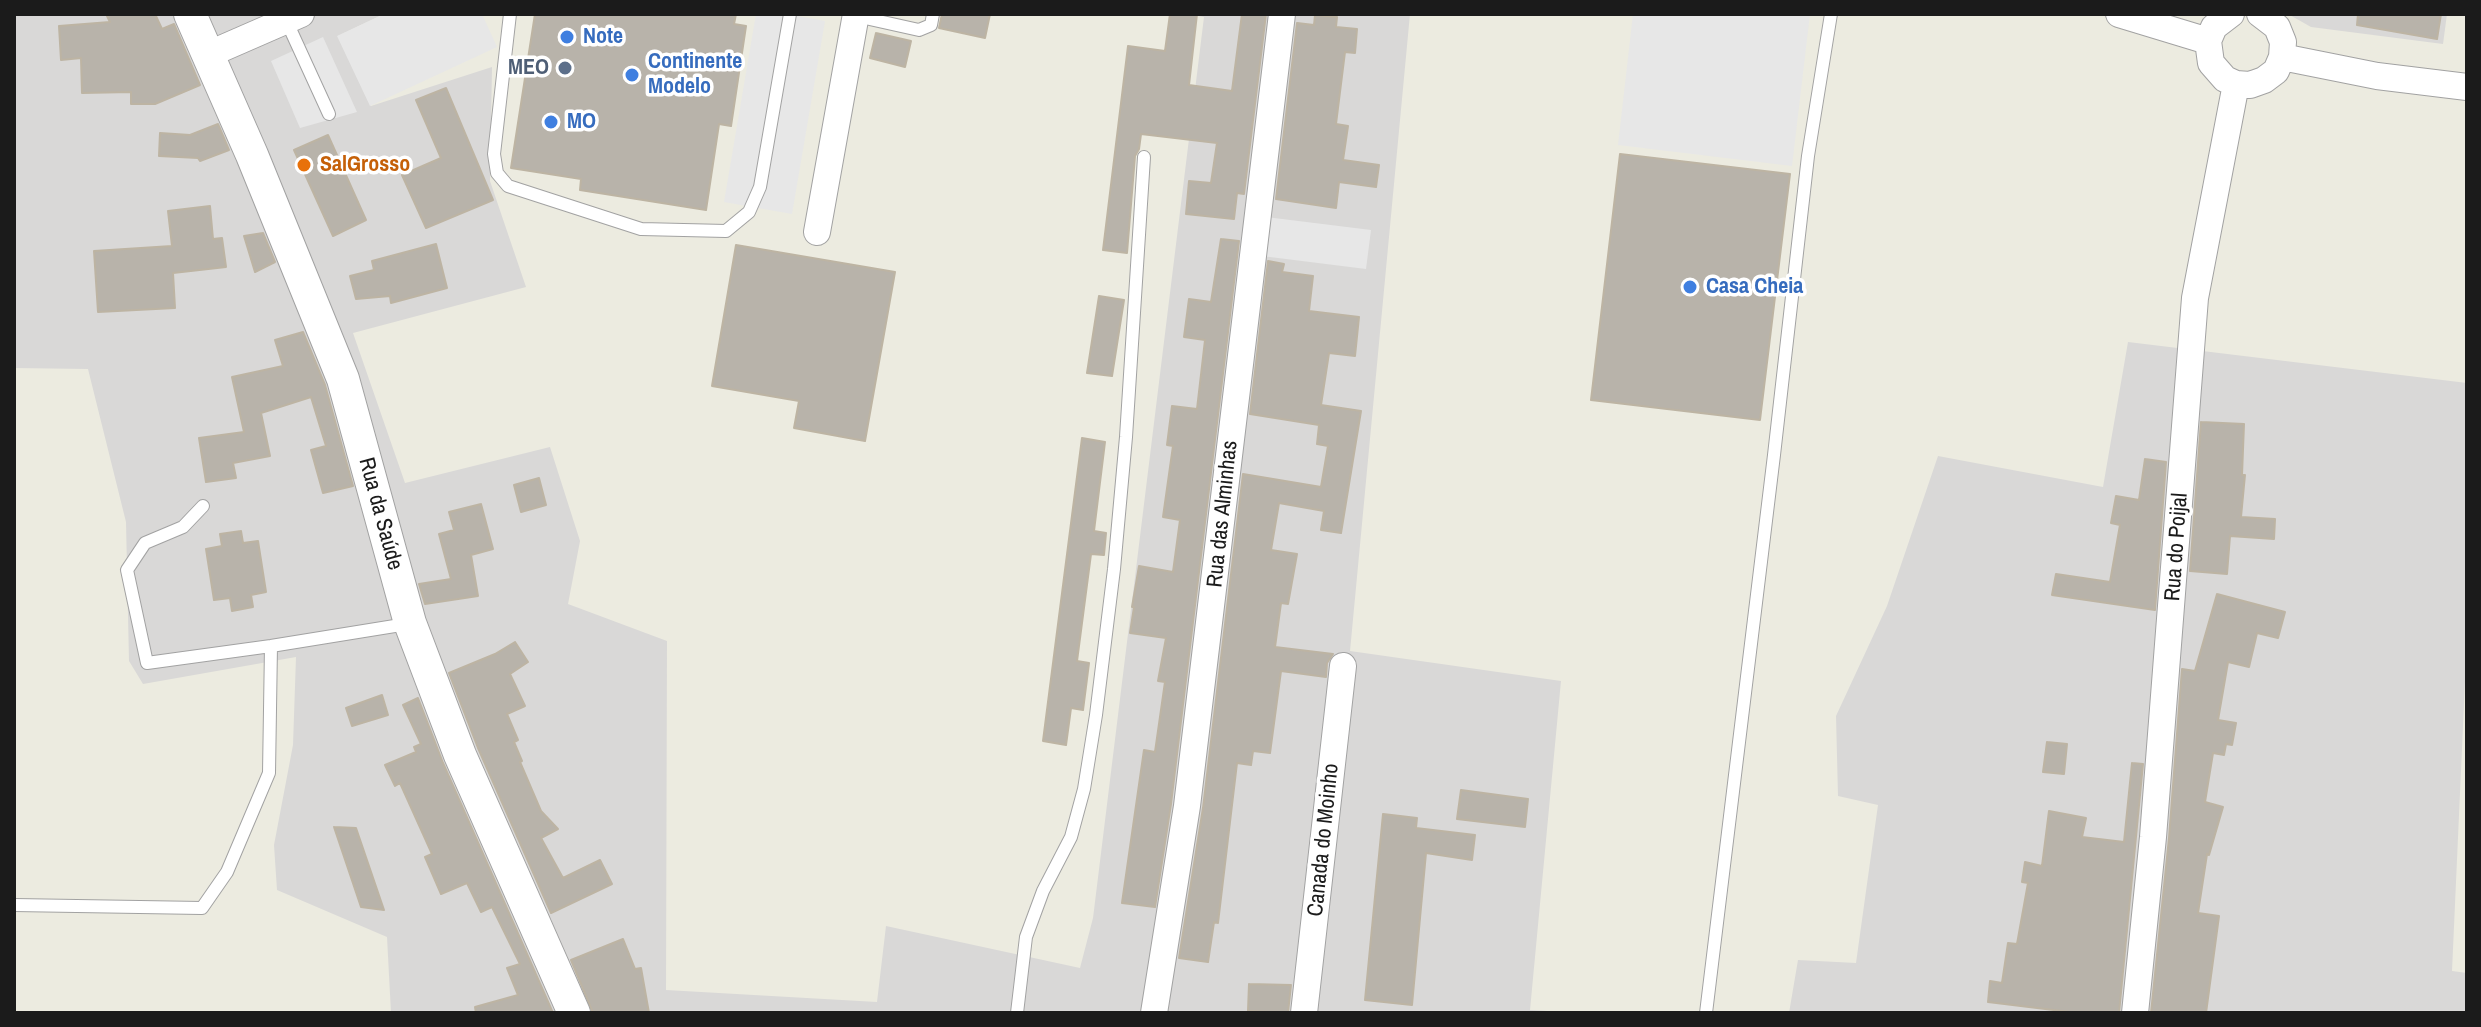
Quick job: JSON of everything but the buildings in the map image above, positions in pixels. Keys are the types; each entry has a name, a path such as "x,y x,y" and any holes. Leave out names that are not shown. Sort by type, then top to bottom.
{"street":[{"name":"Rua da Saúde","path":"190,14 252,155 343,379 410,623 460,755 574,1013"},
{"name":"Rua das Alminhas","path":"1154,1013 1187,806 1282,14"},
{"path":"2119,14 2208,41"},
{"path":"2231,14 2214,27 2208,41 2208,52 2217,72 2236,84 2250,85 2276,71 2282,57 2283,42 2277,27 2260,14"},
{"path":"817,232 856,15"},
{"path":"207,55 294,17"},
{"path":"2282,57 2377,76 2467,87"},
{"name":"Rua do Poijal","path":"2135,1013 2155,821 2195,298 2236,84"},
{"name":"Canada do Moinho","path":"1304,1013 1343,666"}],"lane":[{"path":"510,14 494,154 497,173 508,186 641,229 726,231 749,212 760,187 790,14"},
{"path":"856,15 919,30 931,25 933,14"},
{"path":"1706,1013 1808,156 1831,14"},
{"path":"294,17 329,114"},
{"path":"1017,1013 1026,937 1043,891 1071,837 1084,789 1096,715 1123,466 1144,157"},
{"path":"203,506 183,527 145,543 127,570 147,663 410,623"},
{"path":"14,905 202,908 227,872 269,773 271,646"}],"shaded area":[{"path":"14,14 384,14 338,36 371,106 492,67 490,181 526,287 353,333 405,483 550,447 580,541 568,604 667,641 666,990 877,1002 886,926 1080,968 1093,918 1204,17 1189,14 1410,14 1350,651 1561,681 1530,1010 1583,1013 391,1013 387,937 277,890 274,845 293,745 296,657 143,684 129,661 126,522 88,369 14,368"},
{"path":"384,14 482,14 497,47 370,106 337,36"},
{"path":"756,14 787,14 825,21 792,214 724,202"},
{"path":"1633,14 1810,14 1792,166 1618,145"},
{"path":"2288,14 2447,14 2443,44 2311,27"},
{"path":"323,37 357,112 300,128 271,61"},
{"path":"1266,217 1371,230 1366,269 1262,256"},
{"path":"2128,342 2467,383 2467,637 2452,971 2467,973 2467,1013 1789,1013 1798,960 1856,963 1878,805 1838,796 1836,716 1887,606 1938,456 2103,487"}],"place":[{"name":"Note","path":"567,37"},
{"name":"MEO","path":"565,68"},
{"name":"Continente Modelo","path":"632,75"},
{"name":"MO","path":"551,122"},
{"name":"SalGrosso","path":"304,165"},
{"name":"Casa Cheia","path":"1690,287"}]}
